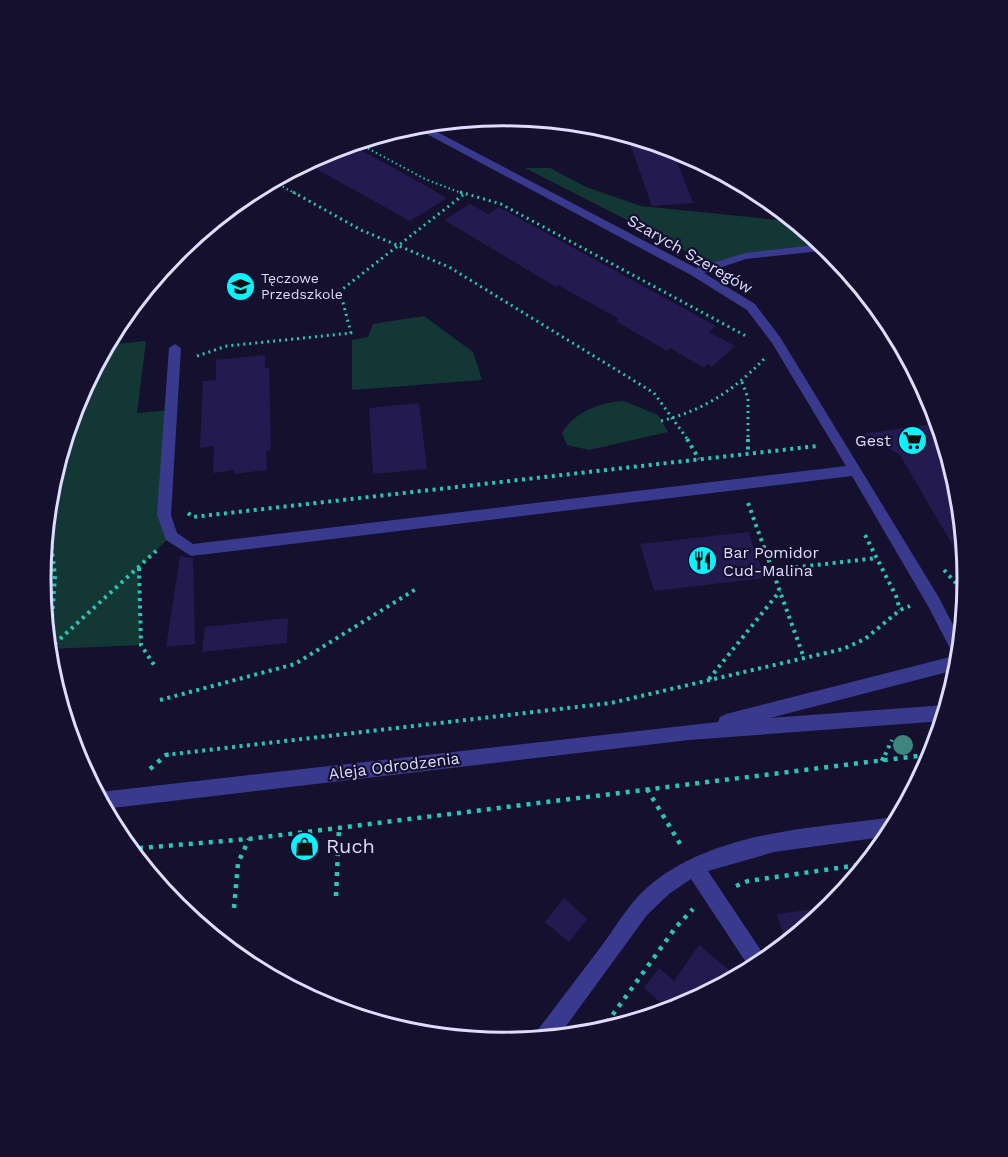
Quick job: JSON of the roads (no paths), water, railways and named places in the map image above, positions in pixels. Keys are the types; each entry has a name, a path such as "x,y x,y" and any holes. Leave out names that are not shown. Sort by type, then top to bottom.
{"street":[{"name":"Szarych Szeregów","path":"429,132 695,272 732,293 750,307 764,323 856,470 953,639"},
{"path":"695,272 745,256 814,248"},
{"path":"175,348 164,515 171,536 191,550 856,470"},
{"name":"Aleja Odrodzenia","path":"688,732 948,665"},
{"name":"Aleja Odrodzenia","path":"109,800 688,732 936,714"},
{"path":"550,1029 640,909 663,886 695,868 732,854 778,844 882,828"},
{"path":"695,868 753,957"}],"place":[{"name":"Tęczowe Przedszkole","path":"240,286"},
{"name":"Gest","path":"912,440"},
{"name":"Bar Pomidor Cud-Malina","path":"702,561"},
{"name":"Ruch","path":"305,846"}]}
